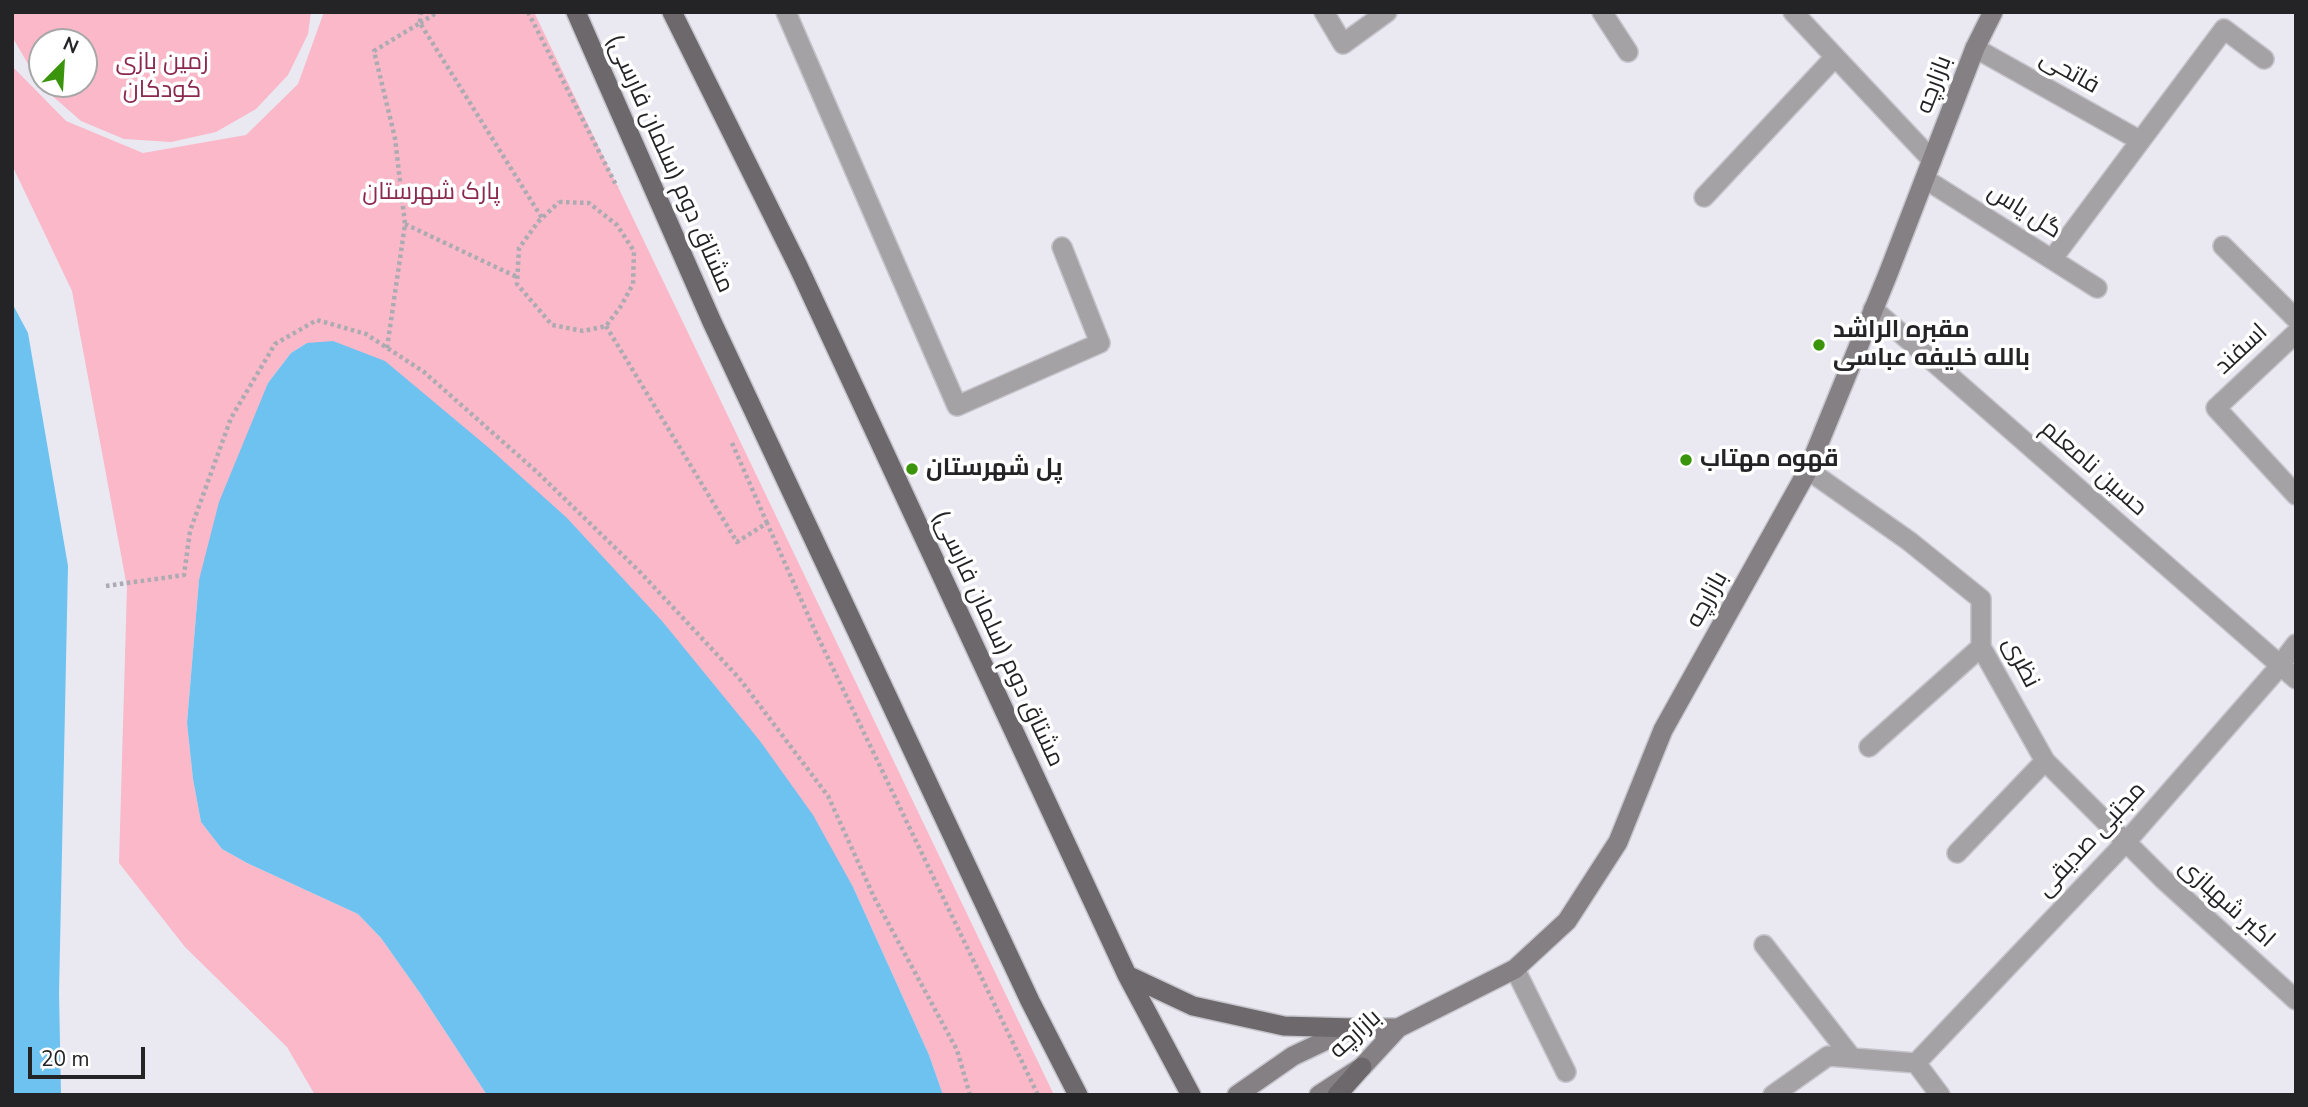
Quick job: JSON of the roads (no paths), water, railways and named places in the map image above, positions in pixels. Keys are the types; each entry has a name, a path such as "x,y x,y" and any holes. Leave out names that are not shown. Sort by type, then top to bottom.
{"main road":[{"name":"مشتاق دوم (سلمان فارسی)","path":"576,12 712,322 1030,1001 1078,1095"},
{"name":"مشتاق دوم (سلمان فارسی)","path":"672,12 797,266 1127,975 1191,1095"},
{"name":"بازارچه","path":"1319,1095 1362,1067 1398,1028 1515,969 1567,921 1618,842 1663,730 1808,470 1975,48 1993,12"},
{"path":"1127,975 1193,1006 1284,1026 1398,1028"},
{"path":"1237,1095 1293,1056 1352,1028"},
{"path":"1337,1095 1362,1067"}],"street":[{"path":"786,12 957,406 1100,343 1062,247"},
{"path":"1324,12 1343,44 1387,12"},
{"path":"1602,12 1628,52"},
{"path":"1793,12 1932,160"},
{"path":"2053,258 2224,29 2264,59"},
{"name":"فاتحی","path":"1975,48 2139,140"},
{"path":"1704,197 1835,57"},
{"name":"گل یاس","path":"1925,179 2097,288"},
{"name":"اسفند","path":"2223,246 2296,319"},
{"name":"حسین نامعلم","path":"1873,309 2296,679"},
{"name":"اسفند","path":"2296,333 2216,408 2296,495"},
{"name":"نظری","path":"1808,470 1909,541 1981,598 1981,647 2045,761 2126,842"},
{"name":"مجتبی صدیقی","path":"1916,1063 2126,842 2280,666 2296,644"},
{"path":"1868,747 1981,647"},
{"path":"1957,853 2045,761"},
{"name":"اکبر شهبازی","path":"2126,842 2296,1000"},
{"path":"1764,945 1852,1058"},
{"path":"1515,969 1566,1072"},
{"path":"1773,1095 1828,1056 1916,1063 1940,1095"}],"water":[{"path":"12,303 28,333 68,566 59,993 61,1095 12,1095"},
{"path":"333,341 385,361 567,518 662,621 760,741 813,815 853,887 929,1055 943,1095 487,1095 381,938 358,914 222,849 201,822 187,723 199,580 219,502 268,383 291,353 307,343"}],"place":[{"name":"مقبره الراشد بالله خلیفه عباسی","path":"1819,345"},
{"name":"قهوه مهتاب","path":"1686,460"},
{"name":"پل شهرستان","path":"912,469"}],"park label":[{"name":"زمین بازی کودکان","path":"162,77"},
{"name":"پارک شهرستان","path":"431,193"}]}
